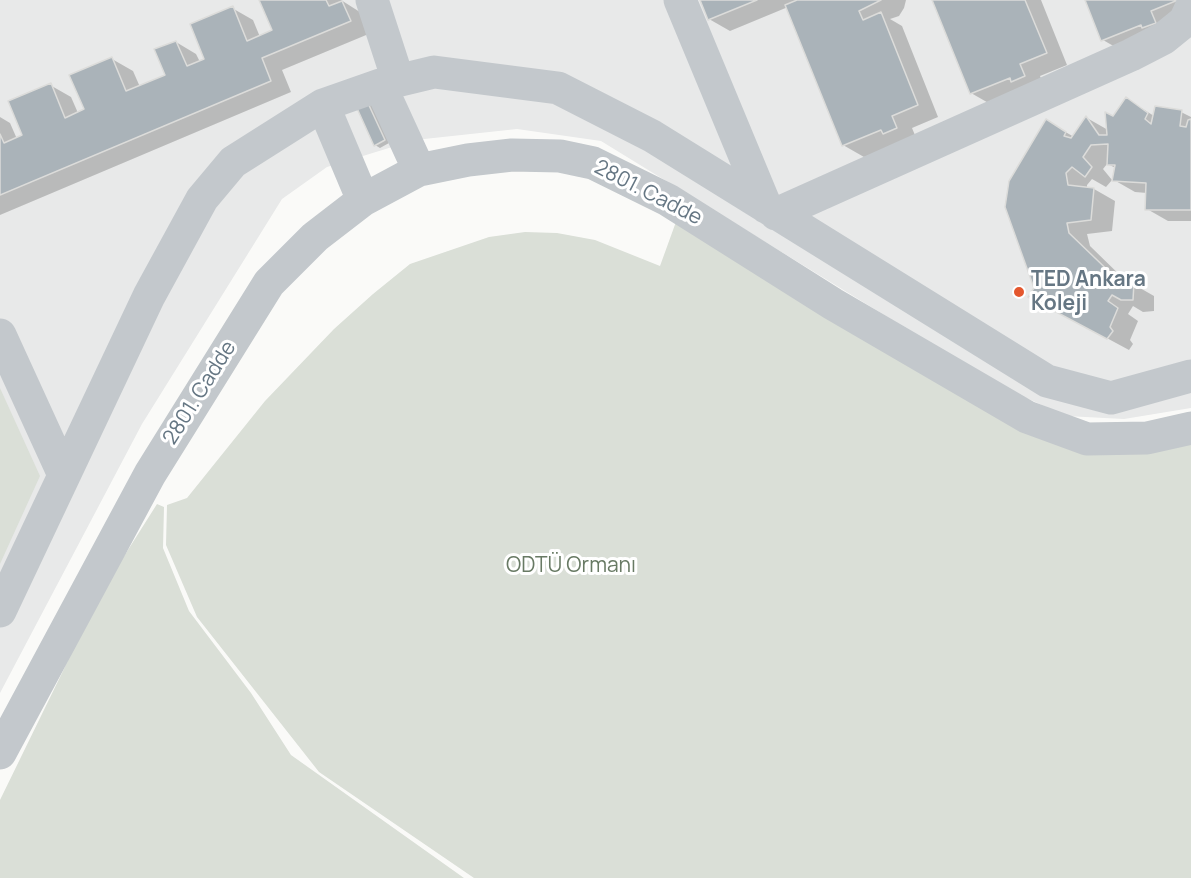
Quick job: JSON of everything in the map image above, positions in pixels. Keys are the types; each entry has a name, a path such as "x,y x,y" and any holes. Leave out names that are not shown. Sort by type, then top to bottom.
{"street":[{"path":"372,0 389,82 419,170"},
{"path":"680,0 771,211"},
{"path":"771,211 1131,55 1164,38 1185,21 1191,8"},
{"path":"0,610 148,296 202,199 233,162 323,105 389,82 435,72 558,88 652,136 1047,381 1111,398 1191,376"},
{"path":"323,105 363,200"},
{"name":"2801. Cadde","path":"0,753 145,484 269,283 315,237 363,200 419,170 468,160 512,155 560,156 592,163 668,200 834,304 1027,417 1087,439 1147,438 1191,428"},
{"path":"0,335 64,475"}],"shaded area":[{"name":"TED Ankara Koleji","path":"0,0 1191,0 1191,408 1124,419 1066,416 998,385 601,141 517,129 415,140 327,167 282,199 142,424 0,693"}],"green space":[{"name":"ODTÜ Ormanı","path":"681,208 1055,428 1191,428 1191,878 474,878 319,772 197,617 166,545 167,505 187,498 265,401 334,329 373,294 410,264 489,237 525,232 557,233 595,240 660,266"},
{"path":"0,388 40,476 0,564"},
{"path":"157,504 164,507 163,548 189,611 251,693 291,755 464,878 0,878 0,800 102,591"}],"building":[{"path":"259,0 326,0 329,6 342,1 351,21 262,58 271,81 0,195 0,134 4,143 22,135 8,101 51,83 65,118 84,109 69,75 112,57 126,91 165,75 154,49 176,41 187,66 204,59 190,24 233,6 247,41 272,30"},
{"path":"700,0 757,0 708,20"},
{"path":"797,0 881,0 859,11 863,20 881,12 918,105 892,116 897,128 883,134 881,130 842,146 785,5"},
{"path":"932,0 1025,0 1047,53 1020,64 1025,76 1011,82 1010,78 970,94"},
{"path":"1085,0 1178,0 1151,11 1156,23 1142,28 1141,25 1101,41"},
{"path":"1126,97 1148,113 1145,119 1151,124 1155,106 1182,110 1180,126 1186,127 1188,120 1191,119 1191,210 1145,210 1146,183 1112,181 1115,165 1107,165 1108,144 1091,145 1083,157 1092,167 1085,177 1072,167 1066,173 1068,185 1094,188 1091,220 1067,223 1069,233 1121,283 1134,282 1133,300 1121,300 1112,295 1108,301 1118,308 1110,327 1113,331 1107,339 1028,297 1034,288 1005,207 1009,181 1046,119 1066,132 1064,136 1071,138 1086,116 1099,135 1107,135 1105,112 1113,116"},
{"path":"367,101 385,140 374,146 356,106"}],"place":[{"name":"TED Ankara Koleji","path":"1019,292"}]}
